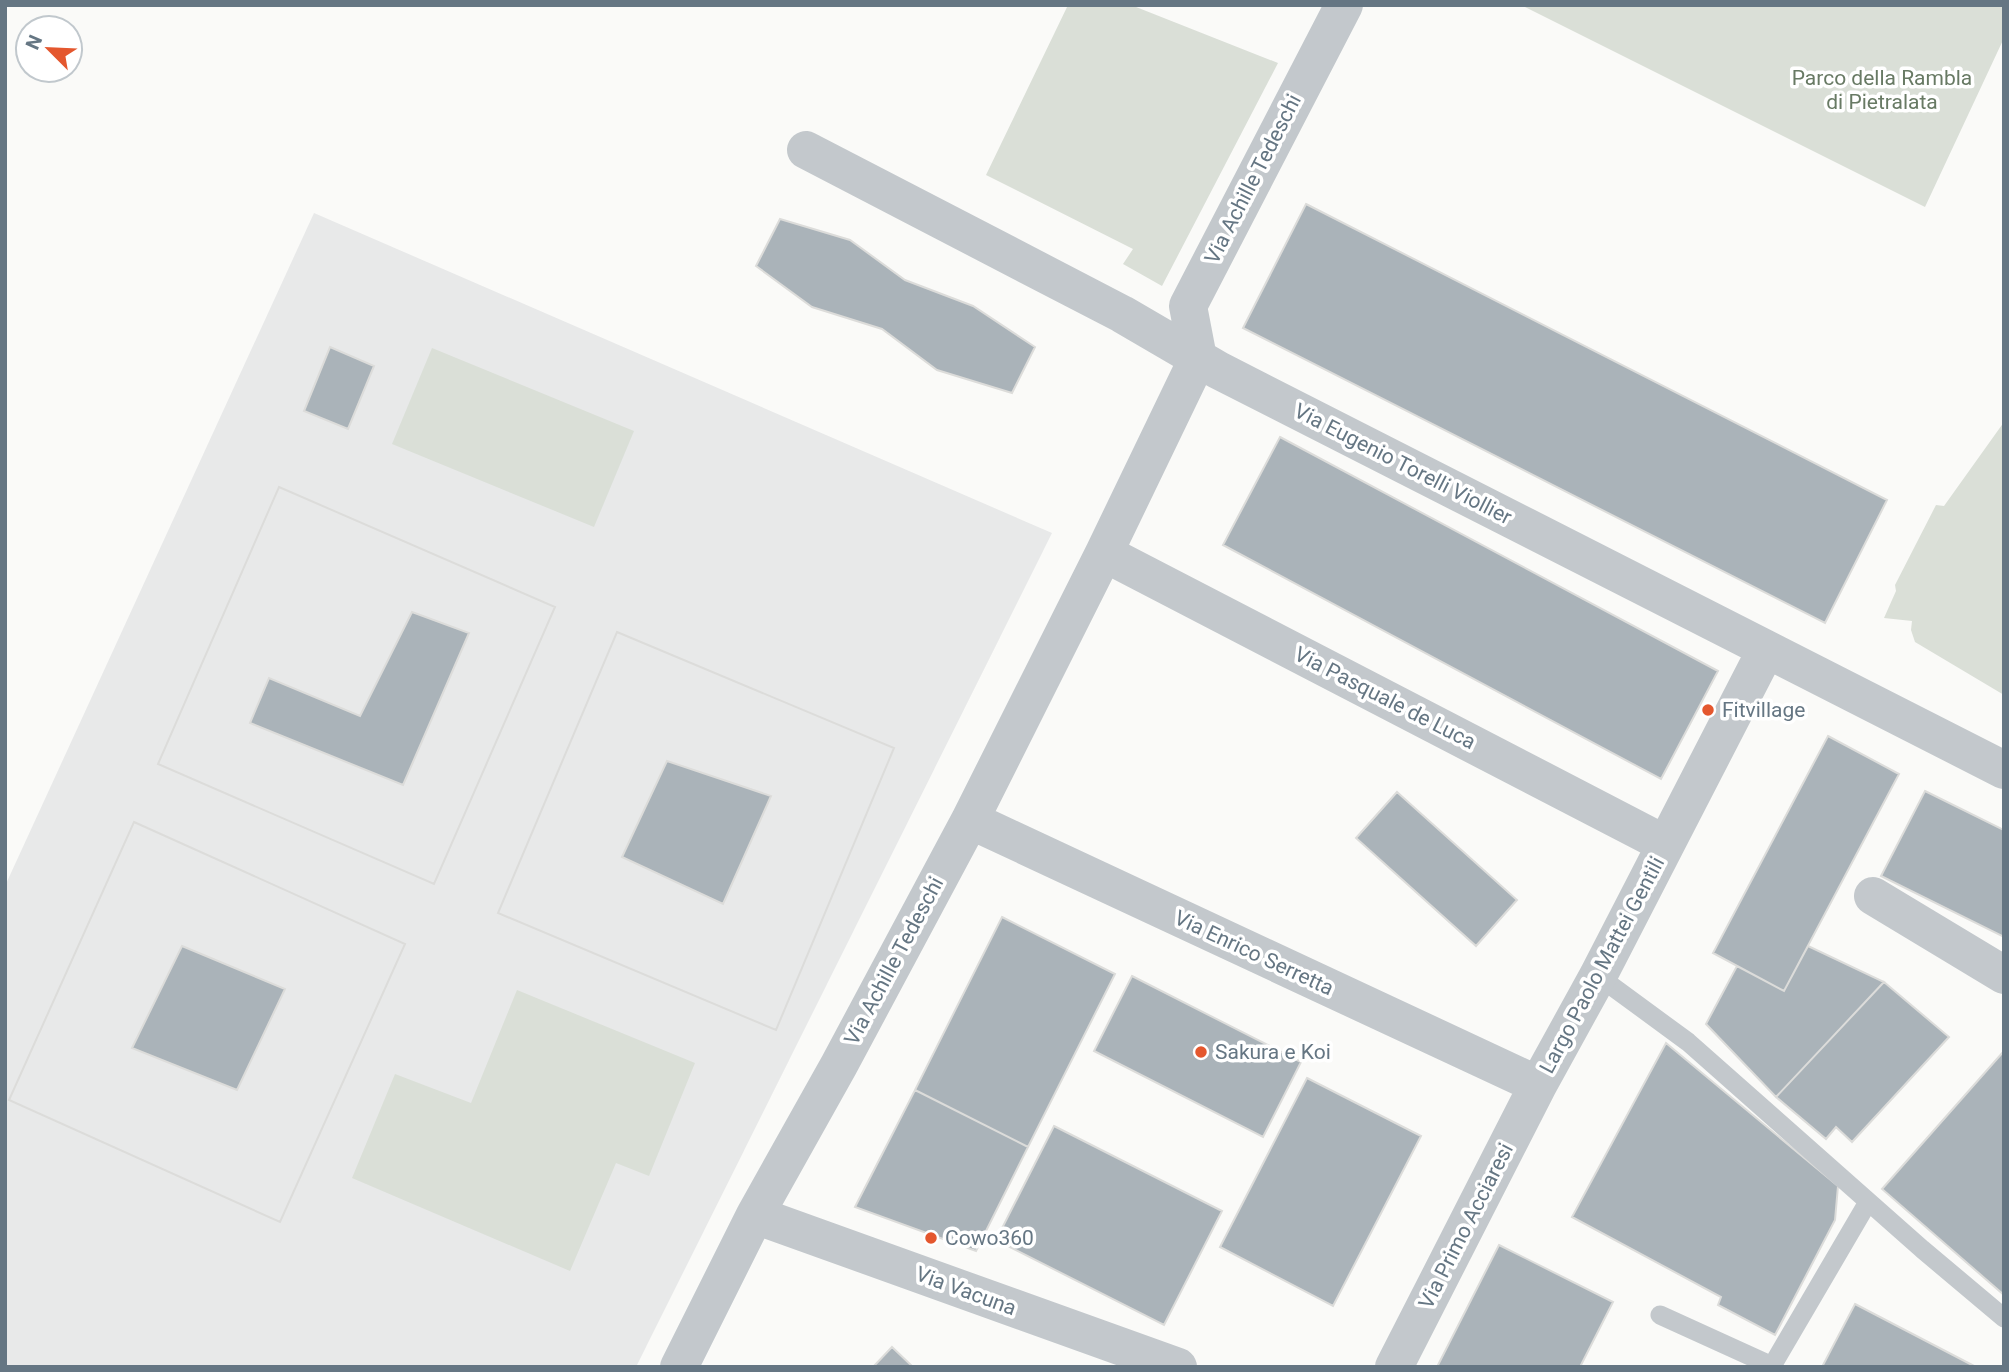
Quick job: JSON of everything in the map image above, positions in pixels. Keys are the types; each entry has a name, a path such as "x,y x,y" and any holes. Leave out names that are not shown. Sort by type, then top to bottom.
{"street":[{"name":"Via Achille Tedeschi","path":"680,1367 755,1215 970,820 1104,553 1198,358 1188,306 1344,5"},
{"name":"Via Eugenio Torelli Viollier","path":"806,150 1122,314 1198,358 2004,770"},
{"name":"Via Pasquale de Luca","path":"1104,553 1665,844"},
{"path":"1665,844 1766,650"},
{"name":"Via Enrico Serretta","path":"970,820 1538,1085"},
{"name":"Largo Paolo Mattei Gentili","path":"1538,1085 1598,976 1665,844"},
{"path":"1873,896 2004,975"},
{"name":"Via Primo Acciaresi","path":"1394,1367 1538,1085"},
{"name":"Via Vacuna","path":"755,1215 1178,1367"}],"lane":[{"path":"1598,976 1688,1042 2004,1318"},
{"path":"1660,1315 1772,1366 1868,1202"}],"shaded area":[{"path":"314,213 1052,533 636,1367 5,1367 5,886"}],"green space":[{"path":"1068,5 1131,5 1278,63 1162,286 1123,264 1133,249 986,175"},
{"name":"Parco della Rambla di Pietralata","path":"1521,5 2004,5 2004,38 1925,207"},
{"path":"432,348 634,431 594,527 392,444"},
{"path":"2004,422 2004,695 1915,642 1911,630 1912,621 1884,618 1896,591 1895,585 1936,505 1944,506"},
{"path":"517,990 695,1063 649,1176 616,1163 570,1271 352,1178 395,1074 471,1103"}],"building":[{"path":"1306,204 1887,500 1825,623 1243,328"},
{"path":"780,219 850,240 905,280 973,306 1035,347 1012,393 937,370 882,329 812,307 756,266"},
{"path":"330,347 374,366 348,429 304,411"},
{"path":"1280,437 1718,671 1661,779 1223,545"},
{"path":"279,487 555,607 434,884 158,764","holes":["412,612 469,633 403,785 250,723 269,678 360,716"]},
{"path":"279,487 555,607 434,884 158,764"},
{"path":"617,632 894,748 776,1030 498,913","holes":["667,761 771,796 723,904 622,857"]},
{"path":"617,632 894,748 776,1030 498,913"},
{"path":"1828,736 1899,774 1784,991 1713,953"},
{"path":"1925,791 2004,830 2004,937 1881,876"},
{"path":"1397,792 1517,900 1476,946 1356,838"},
{"path":"134,822 405,944 280,1222 9,1100","holes":["182,946 285,989 237,1090 132,1048"]},
{"path":"134,822 405,944 280,1222 9,1100"},
{"path":"1002,917 1115,974 1028,1147 915,1090"},
{"path":"1808,946 1884,982 1776,1097 1706,1024 1737,966 1784,991"},
{"path":"1132,976 1301,1062 1263,1137 1094,1051"},
{"path":"1884,982 1949,1037 1852,1142 1836,1127 1826,1139 1776,1097"},
{"path":"1666,1043 1838,1186 1835,1220 1775,1335 1718,1305 1721,1297 1572,1217"},
{"path":"2004,1051 2004,1295 1882,1189"},
{"path":"1307,1078 1421,1136 1333,1306 1220,1247"},
{"path":"915,1090 1028,1147 976,1251 855,1207"},
{"path":"1054,1126 1222,1211 1164,1325 996,1240"},
{"path":"1499,1245 1613,1302 1580,1367 1437,1367"},
{"path":"1855,1304 1976,1367 1822,1367"},
{"path":"892,1347 913,1367 873,1367"}],"place":[{"name":"Fitvillage","path":"1708,710"},
{"name":"Sakura e Koi","path":"1201,1052"},
{"name":"Cowo360","path":"931,1238"}]}
